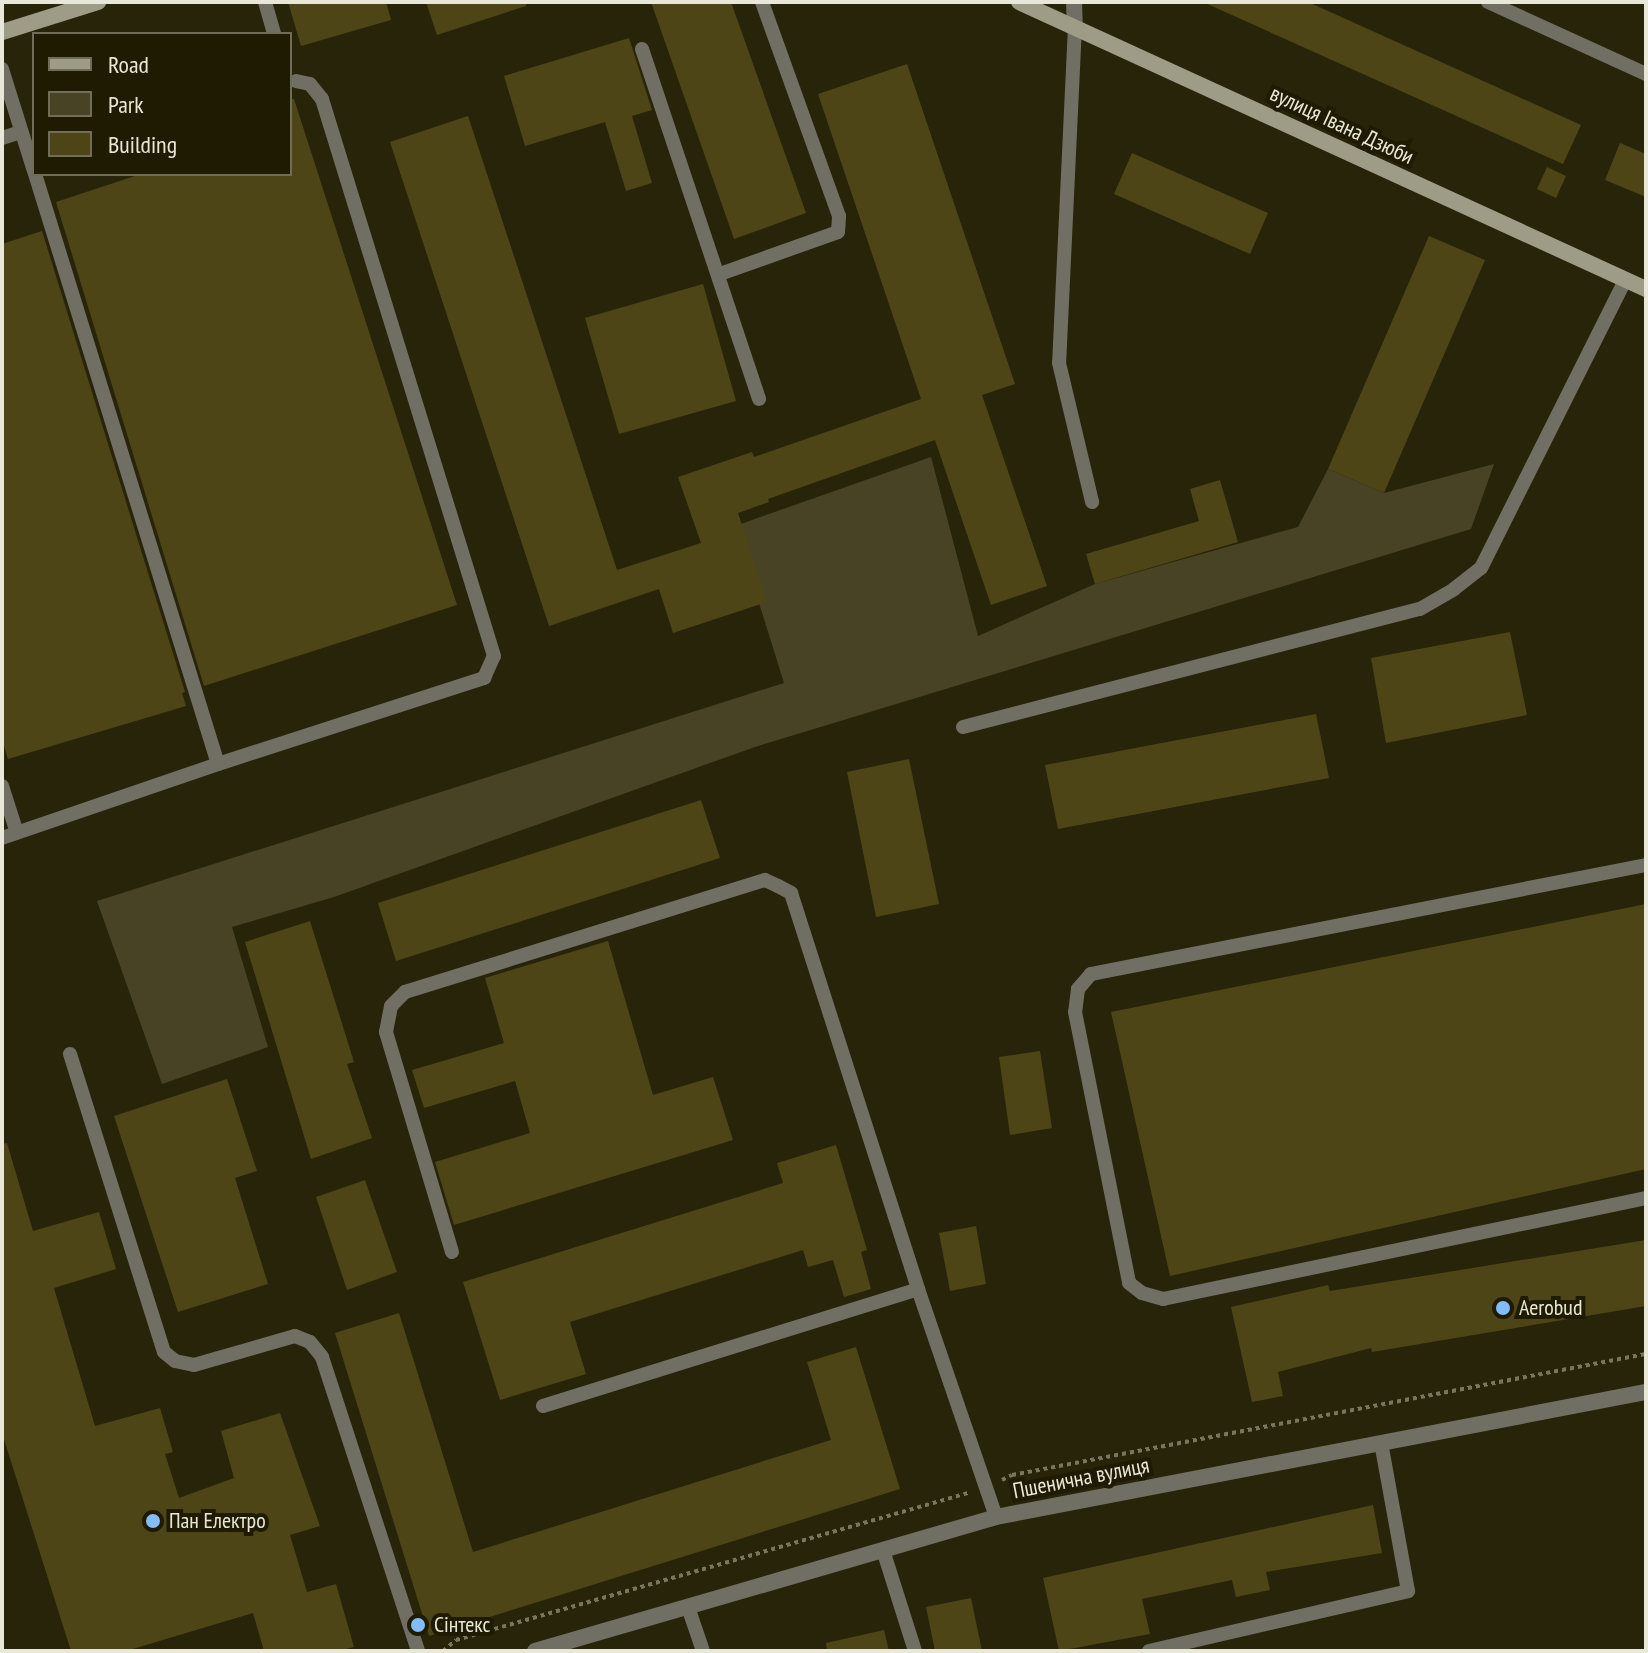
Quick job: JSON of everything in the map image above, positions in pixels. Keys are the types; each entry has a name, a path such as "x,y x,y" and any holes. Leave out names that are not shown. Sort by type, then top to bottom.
{"main road":[{"path":"2,32 98,2"},
{"name":"вулиця Івана Дзюби","path":"1019,2 1646,289"}],"street":[{"path":"1074,2 1075,26"},
{"name":"Пшенична вулиця","path":"535,1651 996,1517 1646,1392"}],"lane":[{"path":"265,2 273,32"},
{"path":"720,274 838,232 839,216 762,2"},
{"path":"1488,2 1646,74"},
{"path":"1075,26 1059,363 1092,502"},
{"path":"642,49 720,274 759,399"},
{"path":"2,69 32,165"},
{"path":"2,838 484,678 494,656 322,99 310,84 292,80"},
{"path":"2,138 21,132"},
{"path":"36,176 218,764"},
{"path":"963,727 1420,609 1454,589 1481,568 1625,280"},
{"path":"2,786 17,833"},
{"path":"1646,865 1091,974 1078,989 1075,1012 1129,1283 1142,1293 1163,1299 1646,1198"},
{"path":"452,1252 386,1032 391,1006 405,992 765,880 791,893 918,1289 996,1517"},
{"path":"70,1054 164,1352 175,1361 194,1365 295,1336 310,1342 322,1357 418,1651"},
{"path":"543,1406 918,1289"},
{"path":"1149,1651 1408,1591 1381,1443"},
{"path":"883,1550 915,1651"},
{"path":"688,1607 703,1651"}],"path":[{"path":"443,1651 456,1640 986,1488 1012,1475 1646,1354"}],"green space":[{"path":"931,457 978,636 1095,584 1298,527 1328,469 1384,493 1494,464 1471,529 755,747 334,897 232,927 268,1047 162,1084 97,901 784,683 735,526"}],"building":[{"path":"288,2 386,2 391,20 301,46"},
{"path":"426,2 526,2 526,6 437,35"},
{"path":"651,2 731,2 806,213 734,239"},
{"path":"1203,2 1308,2 1581,125 1563,164"},
{"path":"629,38 652,110 632,116 652,183 626,191 605,122 525,146 504,76"},
{"path":"907,64 1015,384 982,395 1047,586 991,605 935,440 768,499 769,502 738,513 767,602 673,633 659,589 549,626 390,142 468,116 617,570 701,543 678,477 752,452 754,457 921,399 818,94"},
{"path":"294,99 457,605 204,686 56,202 135,176 292,176"},
{"path":"1620,143 1646,154 1646,197 1605,180"},
{"path":"1132,153 1268,213 1250,254 1114,194"},
{"path":"1547,167 1566,176 1556,198 1537,189"},
{"path":"42,231 185,692 182,693 186,706 8,759 2,739 2,244"},
{"path":"1429,236 1485,260 1384,493 1328,469"},
{"path":"703,284 736,401 619,434 585,318"},
{"path":"1220,480 1238,542 1095,584 1086,554 1199,521 1190,489"},
{"path":"1510,632 1527,715 1386,743 1371,658"},
{"path":"1316,714 1329,778 1058,829 1045,765"},
{"path":"909,759 939,904 876,917 847,772"},
{"path":"701,800 720,858 396,961 378,903"},
{"path":"1646,904 1646,1169 1170,1276 1111,1012"},
{"path":"310,921 354,1062 347,1064 372,1138 311,1159 245,942"},
{"path":"608,941 653,1095 713,1077 733,1140 454,1225 435,1162 530,1133 515,1081 424,1108 412,1070 504,1043 485,978"},
{"path":"1040,1051 1052,1128 1010,1135 999,1057"},
{"path":"227,1079 257,1171 235,1178 268,1284 178,1312 114,1116"},
{"path":"7,1143 33,1231 99,1212 116,1269 54,1288 95,1426 160,1408 173,1452 165,1454 179,1498 234,1478 221,1431 280,1413 320,1526 290,1535 307,1592 336,1584 354,1647 339,1651 264,1651 253,1613 126,1651 71,1651 2,1433 2,1144"},
{"path":"836,1145 867,1250 861,1252 871,1289 844,1297 833,1260 808,1267 803,1250 570,1322 586,1374 500,1400 463,1282 783,1183 777,1163"},
{"path":"365,1180 397,1272 347,1290 316,1197"},
{"path":"976,1226 986,1284 950,1291 939,1233"},
{"path":"1646,1240 1646,1306 1372,1352 1371,1348 1278,1372 1283,1396 1252,1402 1231,1307 1328,1285 1330,1291"},
{"path":"399,1313 473,1552 831,1440 807,1362 856,1347 900,1489 429,1636 335,1333"},
{"path":"1373,1505 1382,1553 1266,1572 1270,1590 1236,1597 1232,1580 1142,1599 1150,1634 1059,1651 1043,1578"},
{"path":"971,1598 982,1651 935,1651 926,1607"},
{"path":"884,1630 889,1651 827,1651 826,1643"}],"place":[{"name":"Aerobud","path":"1503,1308"},
{"name":"Пан Електро","path":"153,1521"},
{"name":"Сінтекс","path":"418,1625"}]}
